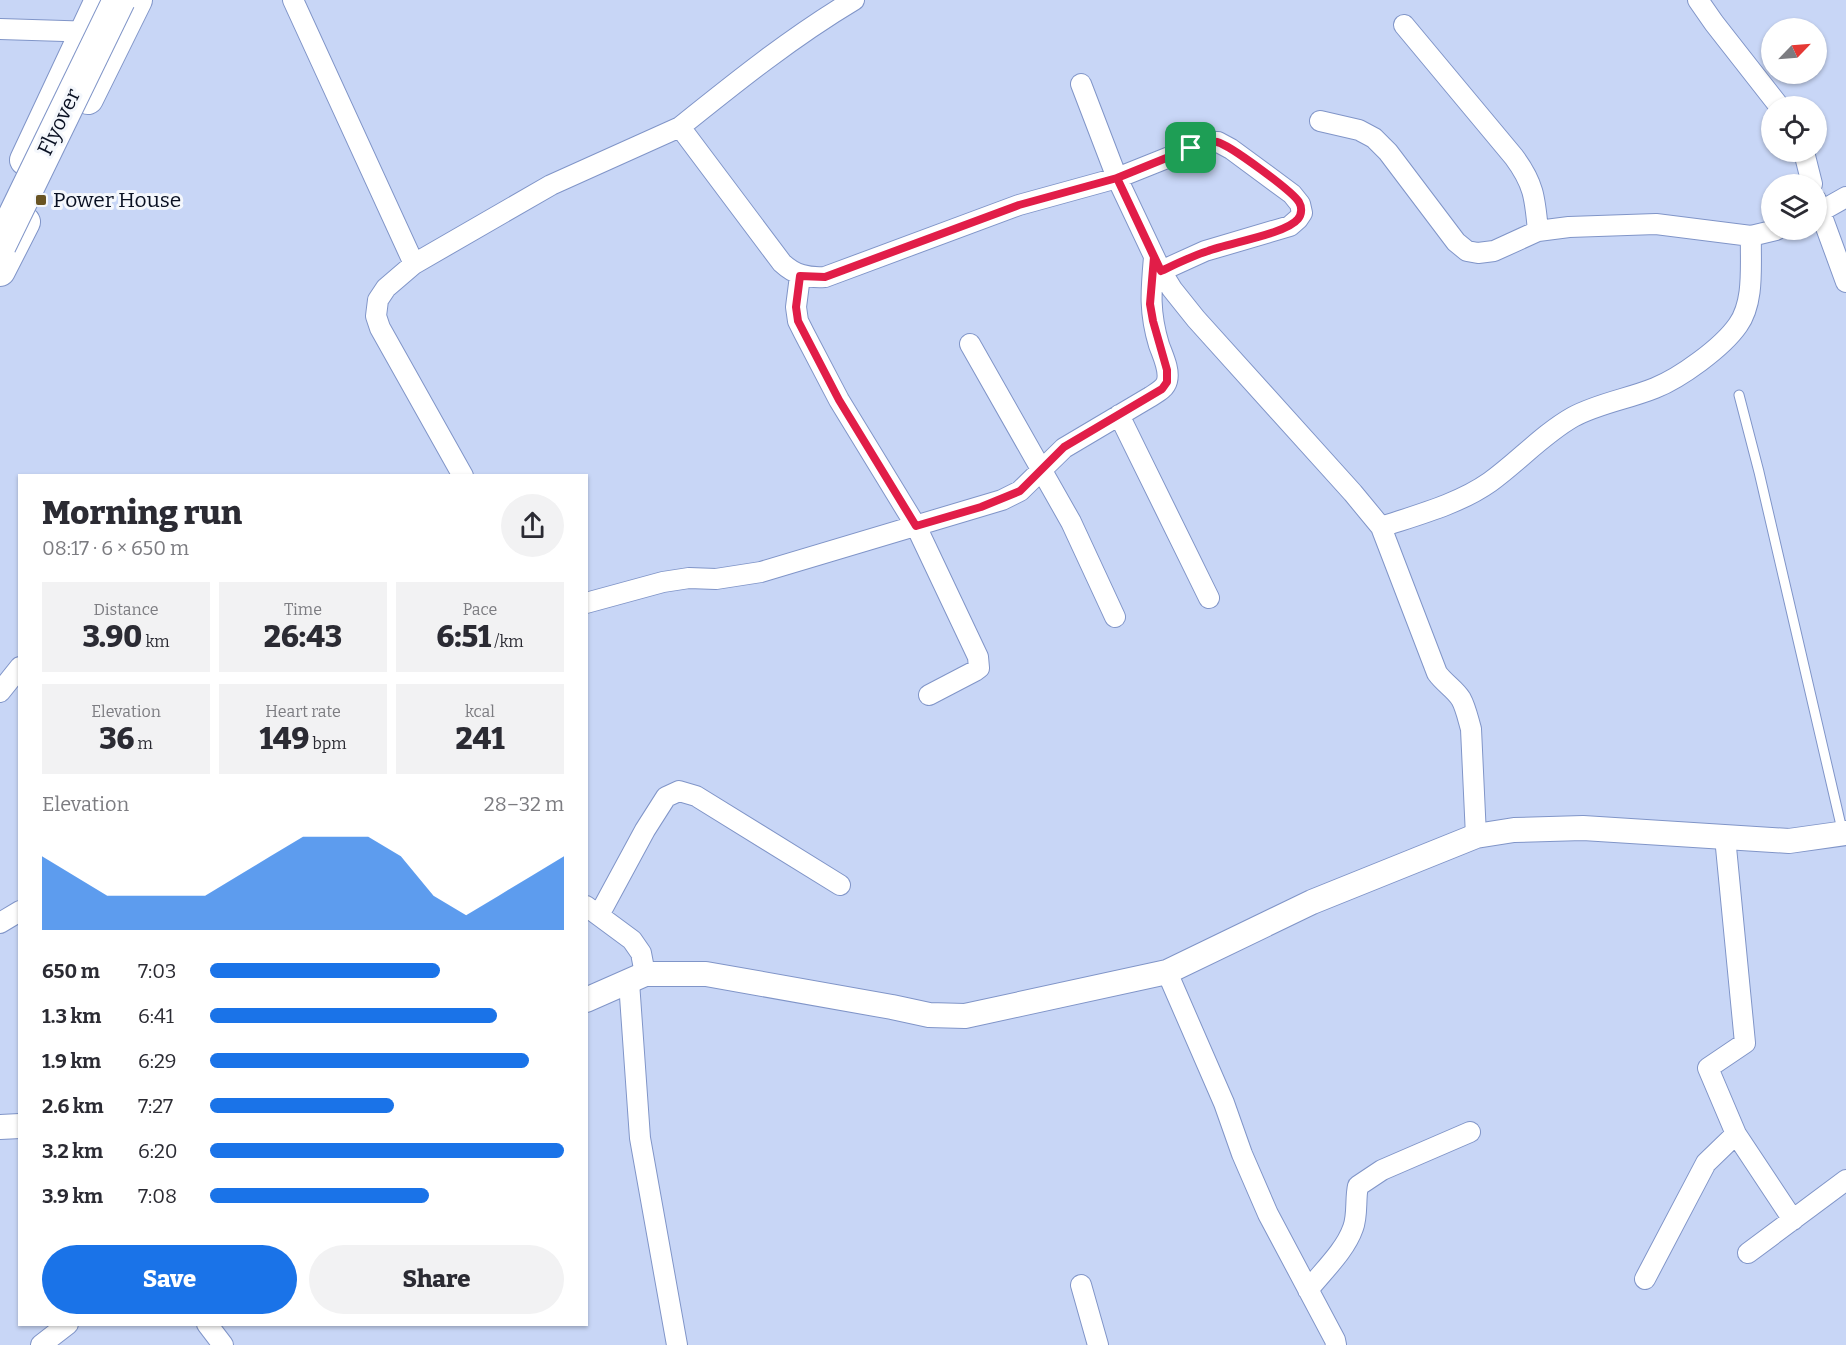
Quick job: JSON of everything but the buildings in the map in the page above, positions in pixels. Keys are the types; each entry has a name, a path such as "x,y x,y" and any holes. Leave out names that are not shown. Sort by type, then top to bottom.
{"highway":[{"name":"Flyover","path":"0,244 119,0"}],"main road":[{"path":"0,211 100,0"},
{"path":"0,271 138,0"}],"street":[{"path":"292,0 414,264"},
{"path":"462,474 380,328 376,316 378,300 387,288 414,264 551,185 680,127 774,52 854,0"},
{"path":"1698,0 1771,96"},
{"path":"1404,25 1514,157 1527,176 1535,196 1538,231"},
{"path":"0,29 85,30 119,36"},
{"path":"1081,84 1117,178 1157,264 1172,290 1381,527 1437,673 1461,699 1467,714 1471,729 1476,836"},
{"path":"1320,121 1359,130 1374,138 1388,152 1456,242 1467,251 1478,253 1494,251 1538,231 1569,227 1656,224 1751,236 1761,234"},
{"path":"680,127 782,263 800,276 825,277 1019,205 1117,178 1207,142 1218,142 1231,148 1292,194 1300,204 1302,213 1290,226 1157,264"},
{"path":"1827,205 1846,198"},
{"path":"1827,232 1846,282"},
{"path":"1381,527 1461,498 1489,483 1561,424 1590,408 1656,388 1689,369 1738,325 1749,298 1751,236"},
{"path":"588,602 663,582 689,578 716,579 761,572 1002,500 1020,491 1064,447 1162,389 1167,382 1167,370 1150,304 1157,264"},
{"path":"800,276 796,307 798,321 839,400 916,526 980,663 979,668 975,671 928,695"},
{"path":"970,344 1071,522 1115,616"},
{"path":"1119,415 1209,598"},
{"path":"0,692 18,670"},
{"path":"677,1345 640,1138 637,978 641,953 632,940 593,911 666,797 679,791 696,796 840,885"},
{"path":"588,999 637,978 706,974 929,1015 965,1016 1167,972 1312,902 1476,836 1514,830 1583,828 1789,841 1844,833"},
{"path":"1725,837 1745,1043 1708,1068 1736,1134 1793,1220"},
{"path":"0,923 18,912"},
{"path":"1167,972 1224,1103 1268,1214 1336,1345"},
{"path":"0,1127 18,1126"},
{"path":"1308,1290 1346,1242 1354,1227 1356,1195 1359,1186 1382,1170 1470,1132"},
{"path":"1645,1279 1706,1163 1736,1134"},
{"path":"1748,1253 1846,1180"},
{"path":"1081,1285 1098,1345"},
{"path":"41,1345 65,1326"},
{"path":"209,1326 223,1345"}],"lane":[{"path":"1739,395 1844,833"}],"place":[{"name":"Power House","path":"41,200"}],"route":[{"path":"1191,148 1117,178 1154,257 1150,304 1167,370 1167,382 1162,389 1064,447 1020,491 1002,500 916,526 839,400 798,321 796,307 800,276 825,277 1019,205 1117,178 1161,271 1205,251 1290,226 1302,213 1300,204 1292,194 1231,148 1218,142 1207,142 1191,148"}]}
